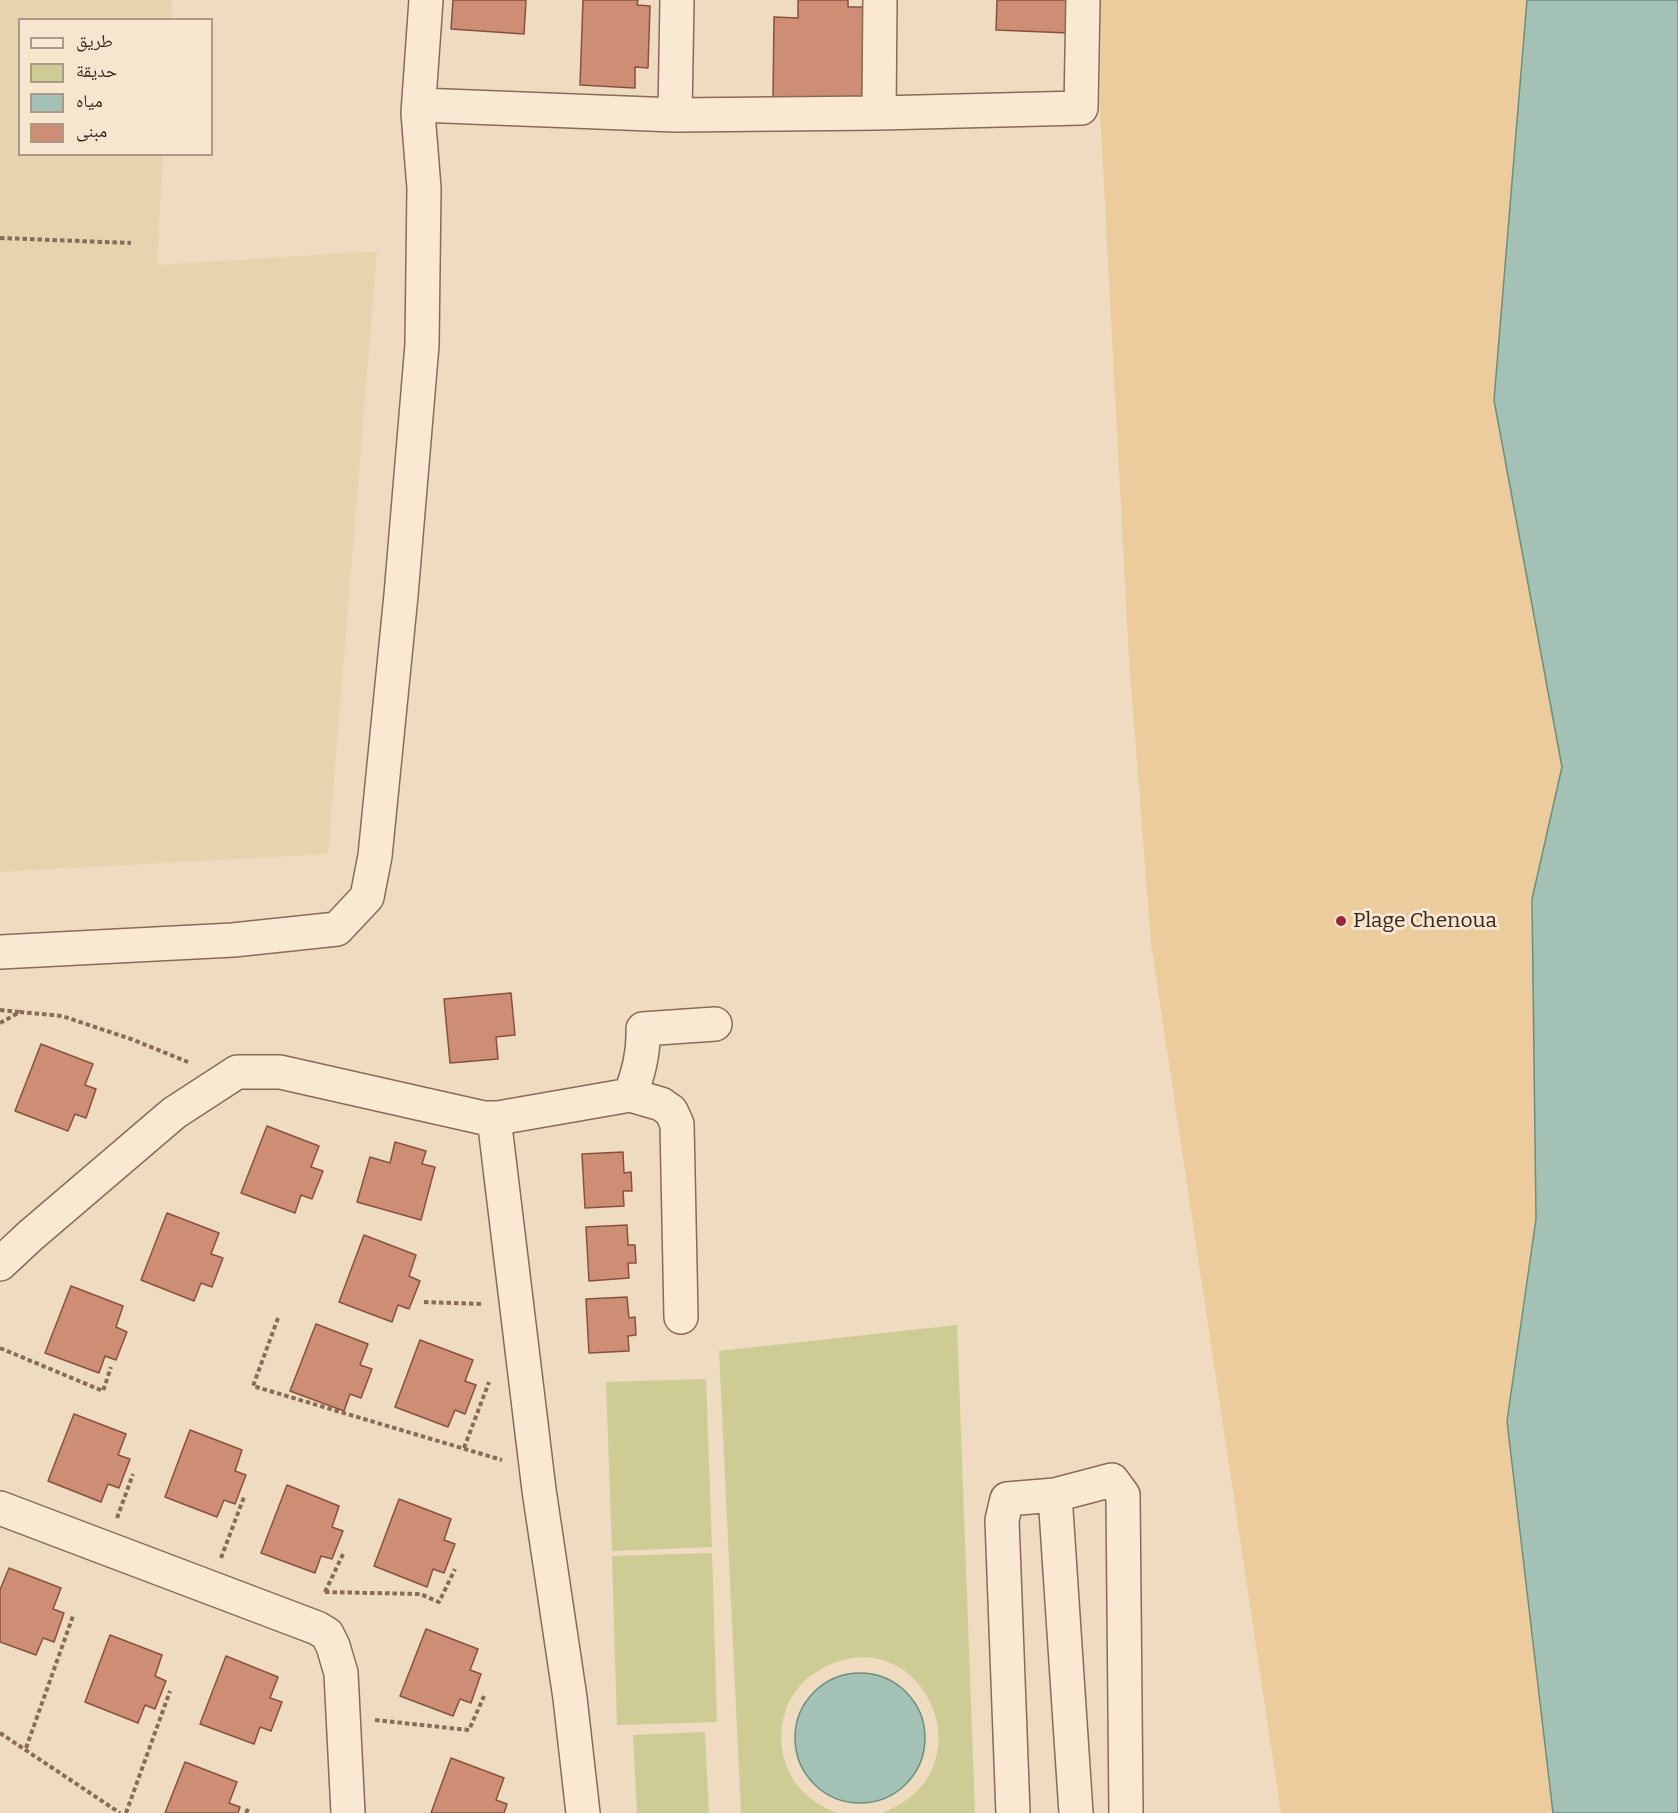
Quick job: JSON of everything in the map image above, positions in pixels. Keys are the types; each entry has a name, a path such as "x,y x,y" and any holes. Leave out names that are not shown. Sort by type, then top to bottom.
{"street":[{"path":"0,952 233,940 337,929 367,897 375,856 422,345 424,188 418,113 426,0"},
{"path":"675,115 677,0"},
{"path":"879,113 880,0"},
{"path":"420,105 675,115 1082,108 1083,0"},
{"path":"630,1095 639,1072 644,1044 643,1029 715,1023"},
{"path":"0,1264 174,1113 237,1072 280,1072 471,1115 494,1118 630,1095 661,1104 671,1111 677,1124 681,1317"},
{"path":"494,1118 537,1470 570,1698 583,1813"},
{"path":"1013,1813 1002,1520 1007,1500 1055,1495 1112,1480 1123,1496 1126,1813"},
{"path":"1055,1495 1076,1813"},
{"path":"0,1509 311,1625 327,1634 341,1673 348,1813"}],"path":[{"path":"0,238 131,243"},
{"path":"0,1010 62,1016 228,1078"},
{"path":"0,1023 20,1012"},
{"path":"424,1302 518,1305"},
{"path":"278,1318 253,1386 537,1470"},
{"path":"0,1348 103,1391 111,1367"},
{"path":"464,1448 489,1382"},
{"path":"106,1548 133,1474"},
{"path":"210,1587 244,1497"},
{"path":"311,1625 344,1552"},
{"path":"325,1592 420,1594 439,1602 454,1569"},
{"path":"26,1748 73,1616"},
{"path":"126,1813 170,1691"},
{"path":"344,1716 469,1730 484,1696"},
{"path":"0,1733 26,1748 120,1813"},
{"path":"246,1813 249,1807"}],"shaded area":[{"path":"0,0 172,0 171,18 18,18 18,156 163,156 157,265 377,251 328,854 0,872"}],"green space":[{"path":"957,1325 975,1813 882,1813 914,1794 932,1769 939,1740 934,1712 921,1687 899,1667 872,1658 840,1661 813,1674 793,1695 783,1722 781,1742 792,1778 808,1797 838,1813 741,1813 719,1351"},
{"path":"706,1379 712,1547 612,1551 606,1382"},
{"path":"712,1553 717,1722 617,1725 612,1556"},
{"path":"705,1732 709,1813 637,1813 633,1735"}],"sand":[{"name":"Plage Chenoua","path":"1101,0 1527,0 1494,400 1562,767 1532,899 1536,1219 1507,1421 1553,1813 1281,1813 1151,943 1129,659 1100,110"}],"water":[{"path":"1527,0 1678,0 1678,1813 1553,1813 1507,1421 1536,1219 1532,899 1562,767 1494,400"},
{"path":"860,1673 885,1678 906,1692 920,1713 925,1738 920,1763 906,1784 885,1798 860,1803 835,1798 814,1784 800,1763 795,1738 800,1713 814,1692 835,1678"}],"building":[{"path":"453,0 526,0 524,34 451,29"},
{"path":"583,0 638,0 637,5 650,6 648,68 635,67 635,88 580,85"},
{"path":"798,0 848,0 848,7 864,7 862,100 773,98 774,17 798,18"},
{"path":"997,0 1070,0 1069,33 996,30"},
{"path":"511,993 515,1035 496,1037 498,1059 450,1063 444,999"},
{"path":"41,1044 93,1064 85,1085 96,1089 86,1118 75,1114 68,1131 15,1111"},
{"path":"267,1126 319,1146 311,1167 323,1171 312,1199 301,1195 295,1213 241,1193"},
{"path":"395,1142 426,1151 422,1164 435,1167 421,1220 357,1202 370,1157 390,1163"},
{"path":"623,1152 624,1173 631,1172 632,1191 623,1191 624,1206 585,1208 582,1154"},
{"path":"167,1213 219,1233 211,1254 223,1258 212,1287 201,1283 194,1301 141,1280"},
{"path":"627,1225 628,1245 635,1245 636,1263 628,1263 629,1278 589,1281 586,1227"},
{"path":"364,1235 416,1255 409,1276 420,1281 409,1309 398,1305 392,1322 339,1302"},
{"path":"71,1286 123,1306 116,1327 127,1332 116,1360 105,1356 99,1373 45,1353"},
{"path":"627,1297 629,1318 635,1317 636,1335 628,1336 629,1351 589,1353 586,1299"},
{"path":"316,1324 368,1344 360,1365 372,1369 361,1398 350,1394 344,1411 290,1391"},
{"path":"420,1340 473,1360 465,1381 476,1385 465,1414 455,1410 448,1427 395,1407"},
{"path":"74,1414 126,1434 118,1455 130,1459 119,1488 108,1484 101,1502 48,1481"},
{"path":"190,1430 242,1450 235,1471 246,1475 235,1504 224,1500 217,1517 165,1497"},
{"path":"287,1485 339,1506 332,1527 343,1531 332,1559 321,1556 315,1573 261,1553"},
{"path":"399,1499 451,1519 444,1540 455,1544 444,1573 433,1569 427,1587 374,1566"},
{"path":"9,1568 61,1588 53,1609 64,1613 54,1642 43,1638 36,1655 0,1642 0,1590"},
{"path":"426,1629 478,1649 470,1670 481,1674 471,1703 460,1699 453,1716 400,1696"},
{"path":"110,1635 162,1655 155,1676 166,1681 155,1709 145,1705 138,1723 85,1702"},
{"path":"226,1656 278,1677 270,1698 282,1702 271,1731 260,1727 254,1744 200,1724"},
{"path":"451,1758 504,1778 496,1800 507,1804 504,1813 431,1813"},
{"path":"185,1762 237,1782 229,1803 240,1807 238,1813 165,1813"}],"place":[{"name":"Plage Chenoua","path":"1341,921"}]}
